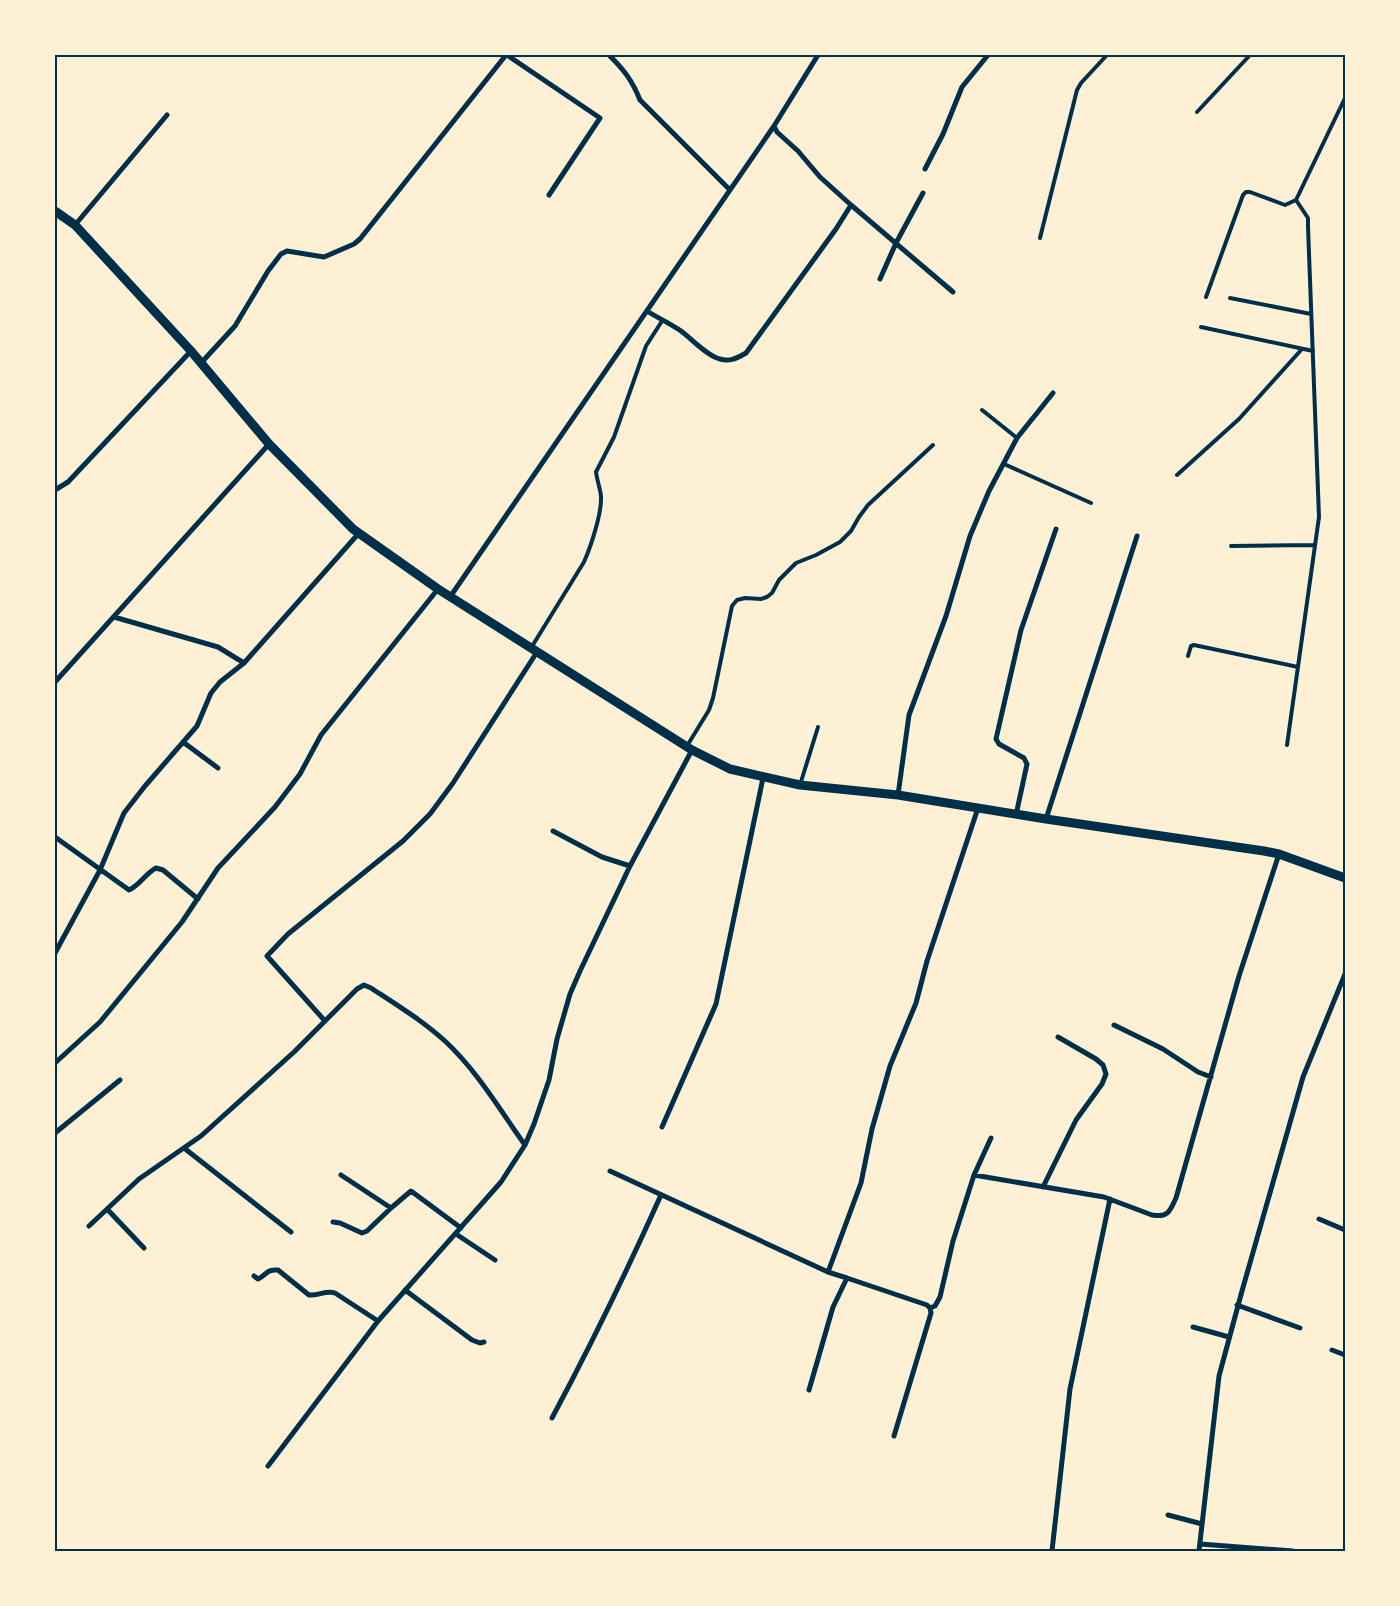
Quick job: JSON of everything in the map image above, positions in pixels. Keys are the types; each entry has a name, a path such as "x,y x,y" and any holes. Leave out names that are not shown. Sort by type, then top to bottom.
{"street":[{"path":"201,364 235,326 268,271 281,254 287,251 324,257 354,244 360,239 507,55 600,118 549,196"},
{"path":"609,55 633,83 640,100 730,190"},
{"path":"450,596 774,126 818,55"},
{"path":"925,169 943,134 962,87 988,55"},
{"path":"74,225 167,115"},
{"path":"774,126 777,132 798,151 820,177 953,292"},
{"path":"880,279 896,243 923,193"},
{"path":"647,311 679,330 709,354 719,359 732,360 746,353 836,229 851,205"},
{"path":"55,211 74,225 191,351 269,444 353,529 438,589 690,748 730,769 800,785 898,795 1264,851 1279,854 1345,878"},
{"path":"55,490 68,482 191,351"},
{"path":"898,795 909,715 946,616 970,536 989,491 1017,438 1053,393"},
{"path":"55,682 269,444"},
{"path":"1016,814 1026,761 999,744 996,739 1021,630 1056,529"},
{"path":"55,954 100,870 124,813 197,726 211,692 220,682 244,663 359,533"},
{"path":"1046,819 1137,536"},
{"path":"55,1063 100,1022 182,922 218,868 276,807 300,774 321,735 438,589"},
{"path":"114,617 218,647 244,663"},
{"path":"325,1021 267,956 288,934 403,841 430,814 453,783 534,650"},
{"path":"183,742 218,768"},
{"path":"268,1466 378,1321 501,1182 525,1145 549,1080 557,1039 570,994 630,866 690,748"},
{"path":"662,1127 716,1004 763,778"},
{"path":"828,1272 861,1183 872,1128 890,1066 916,1003 927,961 978,808"},
{"path":"553,831 602,857 630,866"},
{"path":"55,837 125,888 131,890 152,870 160,868 198,899"},
{"path":"974,1175 1104,1197 1152,1216 1160,1217 1168,1213 1176,1198 1239,976 1279,854"},
{"path":"1199,1551 1218,1376 1303,1077 1345,974"},
{"path":"89,1226 139,1179 201,1136 294,1052 357,989 364,985 416,1018 446,1042 468,1065 525,1145"},
{"path":"1114,1025 1163,1049 1198,1072 1211,1077"},
{"path":"1043,1187 1076,1120 1102,1084 1106,1074 1103,1065 1096,1059 1058,1036"},
{"path":"55,1133 120,1080"},
{"path":"930,1308 935,1306 940,1297 953,1241 974,1175 990,1138"},
{"path":"184,1148 291,1232"},
{"path":"610,1171 828,1272 927,1305 931,1313 894,1436"},
{"path":"341,1175 391,1208"},
{"path":"332,1222 340,1223 362,1234 411,1191 461,1228"},
{"path":"552,1418 627,1271 661,1195"},
{"path":"1052,1551 1070,1389 1110,1199"},
{"path":"107,1209 144,1248"},
{"path":"1320,1219 1345,1230"},
{"path":"456,1234 495,1260"},
{"path":"254,1276 258,1279 267,1271 272,1269 278,1270 309,1295 315,1296 329,1291 335,1293 378,1321"},
{"path":"810,1390 833,1307 847,1278"},
{"path":"405,1290 472,1340 480,1343 484,1342"},
{"path":"1237,1306 1300,1328"},
{"path":"1193,1327 1229,1337"},
{"path":"1332,1350 1345,1355"},
{"path":"1168,1515 1202,1524"},
{"path":"1200,1544 1293,1551"}],"lane":[{"path":"1040,238 1077,90 1081,83 1107,55"},
{"path":"1197,112 1250,55"},
{"path":"1206,297 1243,195 1246,192 1250,192 1285,205 1296,200 1345,98"},
{"path":"1287,745 1319,517 1308,218 1296,200"},
{"path":"1230,298 1312,314"},
{"path":"534,650 590,548 601,504 601,494 596,472 614,437 646,346 662,321"},
{"path":"1201,327 1313,351"},
{"path":"1177,475 1239,419 1302,349"},
{"path":"982,410 1017,438"},
{"path":"690,748 713,698 732,606 737,600 767,597 772,593 779,580 796,563 840,542 851,531 868,506 933,446"},
{"path":"1004,464 1091,503"},
{"path":"1231,546 1314,545"},
{"path":"1188,656 1191,646 1194,645 1298,667"},
{"path":"800,785 818,728"}]}
